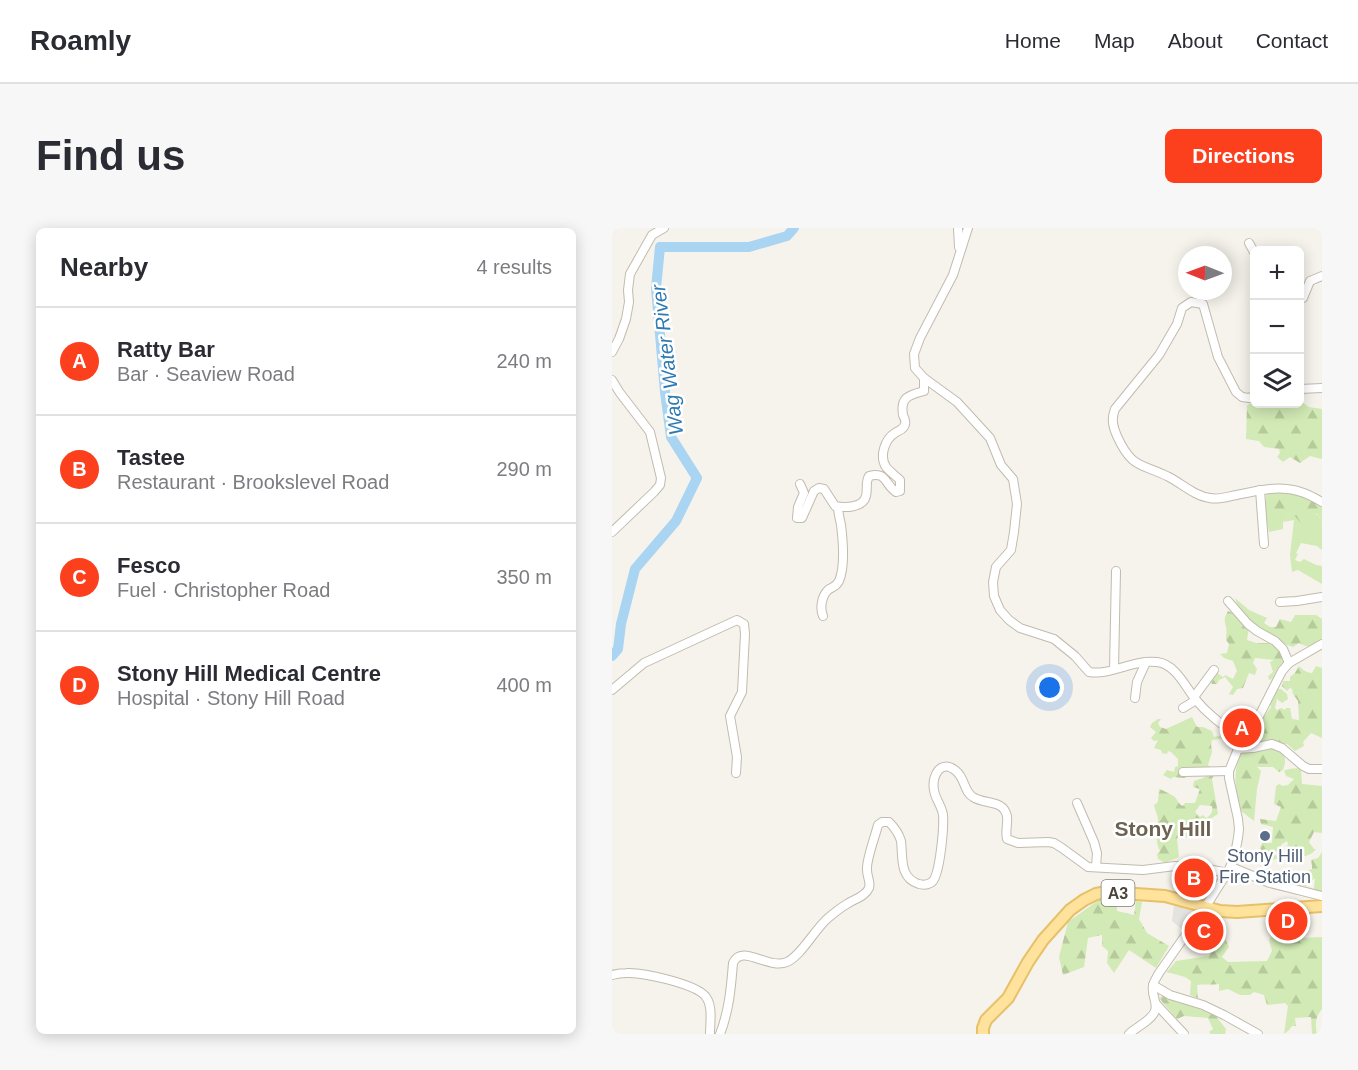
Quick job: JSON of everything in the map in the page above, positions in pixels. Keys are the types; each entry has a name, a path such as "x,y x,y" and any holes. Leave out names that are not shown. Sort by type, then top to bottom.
{"main road":[{"name":"A3","path":"983,1034 982,1029 986,1020 1008,998 1043,940 1070,910 1096,894 1107,892 1165,896 1220,911 1238,912 1322,906"}],"street":[{"path":"612,352 626,319 630,274 652,235 664,228"},
{"path":"958,228 959,252"},
{"path":"968,228 952,275 914,354 915,368 924,378 957,402 990,438 1001,465 1013,479 1017,504 1011,550 996,567 993,582 994,596 1000,610 1020,628 1054,639 1075,656 1089,672 1096,674 1136,663 1164,664 1174,671 1195,699 1214,718 1243,739"},
{"path":"1304,296 1310,281 1322,276"},
{"path":"1250,398 1242,397 1236,392 1218,357 1203,304 1191,302 1182,308 1177,324 1159,355 1115,409 1112,416 1113,426 1130,459 1144,468 1168,477 1200,496 1210,499 1220,498 1279,488 1302,492 1322,502"},
{"path":"800,484 804,493 798,507 797,518 802,518 814,491 819,488 824,489 838,507 849,507 863,502 869,476 877,474 883,477 896,492 900,491 900,480 885,466 883,453 889,437 904,427 906,423 903,402 906,398 924,391 924,378"},
{"path":"612,380 650,432 661,478 660,485 654,492 612,532"},
{"path":"1304,389 1322,388"},
{"path":"1260,490 1264,544"},
{"path":"823,616 820,610 823,601 827,592 839,582 842,571 842,536 838,507"},
{"path":"1114,669 1116,571"},
{"path":"1280,602 1322,597"},
{"path":"1228,600 1248,624 1275,641 1283,649 1289,663"},
{"path":"612,690 644,663 737,620 744,624 742,692 730,716 737,757 736,773"},
{"path":"1184,1034 1156,1004 1152,992 1153,985 1206,906 1234,859 1239,829 1229,771 1238,749 1257,720 1282,670 1289,663 1322,644"},
{"path":"1135,698 1137,682 1146,662"},
{"path":"1183,708 1195,699 1214,670"},
{"path":"1238,749 1272,744 1282,748 1303,766 1309,769 1322,769"},
{"path":"720,1034 730,995 735,958 743,954 767,963 787,962 796,957 828,917 867,892 870,885 868,863 878,825 882,822 889,822 901,839 904,871 911,880 920,885 933,881 937,873 944,827 943,812 933,789 937,771 942,767 949,766 957,771 968,793 974,798 1004,808 1007,818 1006,839 1018,843 1054,843 1088,867 1143,870 1175,866 1229,870 1322,896"},
{"path":"1183,772 1229,771"},
{"path":"1077,803 1094,842 1096,867"},
{"path":"612,975 627,972 655,977 696,989 705,995 710,1005 710,1034"},
{"path":"1153,985 1170,995 1203,1005 1258,1034"},
{"path":"1129,1034 1150,1017 1155,1011 1156,1004"}],"green space":[{"path":"1304,403 1309,407 1322,409 1322,459 1310,456 1300,463 1290,457 1283,462 1277,457 1280,453 1279,449 1264,447 1259,441 1246,439 1247,405 1250,404 1250,408 1304,408"},
{"path":"1267,493 1299,494 1322,506 1322,524 1317,514 1301,523 1291,512 1283,522 1283,529 1269,532 1265,508"},
{"path":"1291,512 1319,515 1322,524 1322,550 1317,546 1301,543 1295,560 1300,562 1304,559 1322,566 1322,584 1298,570 1292,572 1290,555 1294,520 1283,522"},
{"path":"1235,598 1249,610 1267,618 1264,623 1270,627 1276,627 1280,619 1291,622 1295,615 1316,615 1322,619 1322,640 1311,646 1299,643 1293,647 1286,645 1249,620 1241,611"},
{"path":"1228,611 1240,617 1249,628 1247,640 1256,643 1275,643 1287,659 1269,680 1268,676 1273,672 1270,662 1274,660 1255,658 1253,663 1257,669 1255,675 1249,673 1243,688 1237,689 1233,695 1229,694 1233,687 1225,677 1217,684 1212,684 1210,681 1217,673 1233,679 1237,671 1233,661 1220,654 1227,653 1229,644 1226,640 1225,620"},
{"path":"1299,666 1310,673 1316,666 1322,668 1322,738 1311,733 1303,742 1304,746 1295,751 1287,744 1244,746 1247,741 1254,744 1263,736 1254,731 1271,707 1269,702 1278,689 1287,694 1288,699 1282,703 1277,699 1275,708 1285,710 1290,708 1292,719 1299,720 1298,701 1292,689 1287,691 1282,686 1283,681 1290,681 1290,677"},
{"path":"1192,717 1197,727 1212,731 1214,737 1227,734 1234,737 1235,741 1230,742 1226,738 1212,740 1212,752 1208,765 1212,768 1184,778 1173,777 1171,779 1163,775 1167,770 1174,772 1175,767 1178,766 1178,759 1171,752 1162,753 1161,750 1154,748 1158,740 1154,741 1151,738 1156,732 1150,727 1158,719 1161,719 1158,723 1160,727 1166,729"},
{"path":"1271,746 1284,755 1283,770 1279,772 1273,767 1257,767 1261,771 1254,821 1241,811 1236,768 1242,751"},
{"path":"1299,766 1302,784 1322,786 1322,833 1314,832 1309,842 1316,849 1310,854 1287,855 1285,850 1287,841 1278,851 1273,852 1278,858 1266,861 1260,848 1262,843 1272,843 1273,827 1261,824 1260,819 1276,821 1281,807 1274,804 1276,786 1288,785 1294,779 1286,776 1284,771 1299,768"},
{"path":"1213,771 1215,773 1212,779 1218,814 1205,822 1207,836 1177,838 1179,857 1165,863 1158,859 1157,854 1160,851 1157,839 1158,818 1154,805 1158,802 1159,789 1175,797 1183,806 1185,803 1195,803 1200,789 1193,787 1194,781","holes":["1200,805 1212,806 1212,813 1206,818 1203,815 1200,817 1195,812"]},
{"path":"1322,852 1322,894 1316,893 1315,878 1312,881 1307,880 1306,886 1299,887 1295,871 1299,871 1300,875 1306,874 1312,869 1311,860 1318,858"},
{"path":"1103,897 1117,898 1117,911 1134,915 1136,901 1142,902 1139,919 1147,933 1169,946 1156,968 1129,950 1114,973 1107,963 1108,951 1102,946 1102,935 1088,938 1084,967 1063,975 1059,957 1068,922"},
{"path":"1273,932 1298,938 1322,937 1322,1009 1316,1021 1317,1034 1312,1034 1311,1017 1295,1018 1296,1026 1292,1026 1284,1034 1288,1006 1285,1003 1267,1005 1264,995 1254,992 1250,995 1240,995 1228,989 1219,991 1219,984 1197,985 1198,998 1190,995 1191,981 1167,972 1176,961 1208,956 1225,938 1229,947 1222,957 1228,962 1267,961 1272,951 1269,940"},
{"path":"1164,995 1215,1015 1226,1029 1225,1034 1211,1034 1209,1032 1213,1029 1208,1018 1184,1016 1177,1019 1159,998"}],"shaded area":[{"path":"1210,874 1221,876 1207,898 1188,893 1188,886 1207,890"},
{"path":"1174,905 1197,912 1184,931 1172,921"}],"waterway":[{"name":"Wag Water River","path":"612,656 618,649 621,624 635,569 676,521 697,478 671,437 656,288 660,247 749,247 787,236 794,228"}],"place":[{"name":"Ratty Bar","path":"1242,728"},
{"name":"Stony Hill Fire Station","path":"1265,836"},
{"name":"Tastee","path":"1194,878"},
{"name":"Stony Hill Medical Centre","path":"1288,921"},
{"name":"Fesco","path":"1204,931"}],"district":[{"name":"Stony Hill","path":"1163,829"}]}
